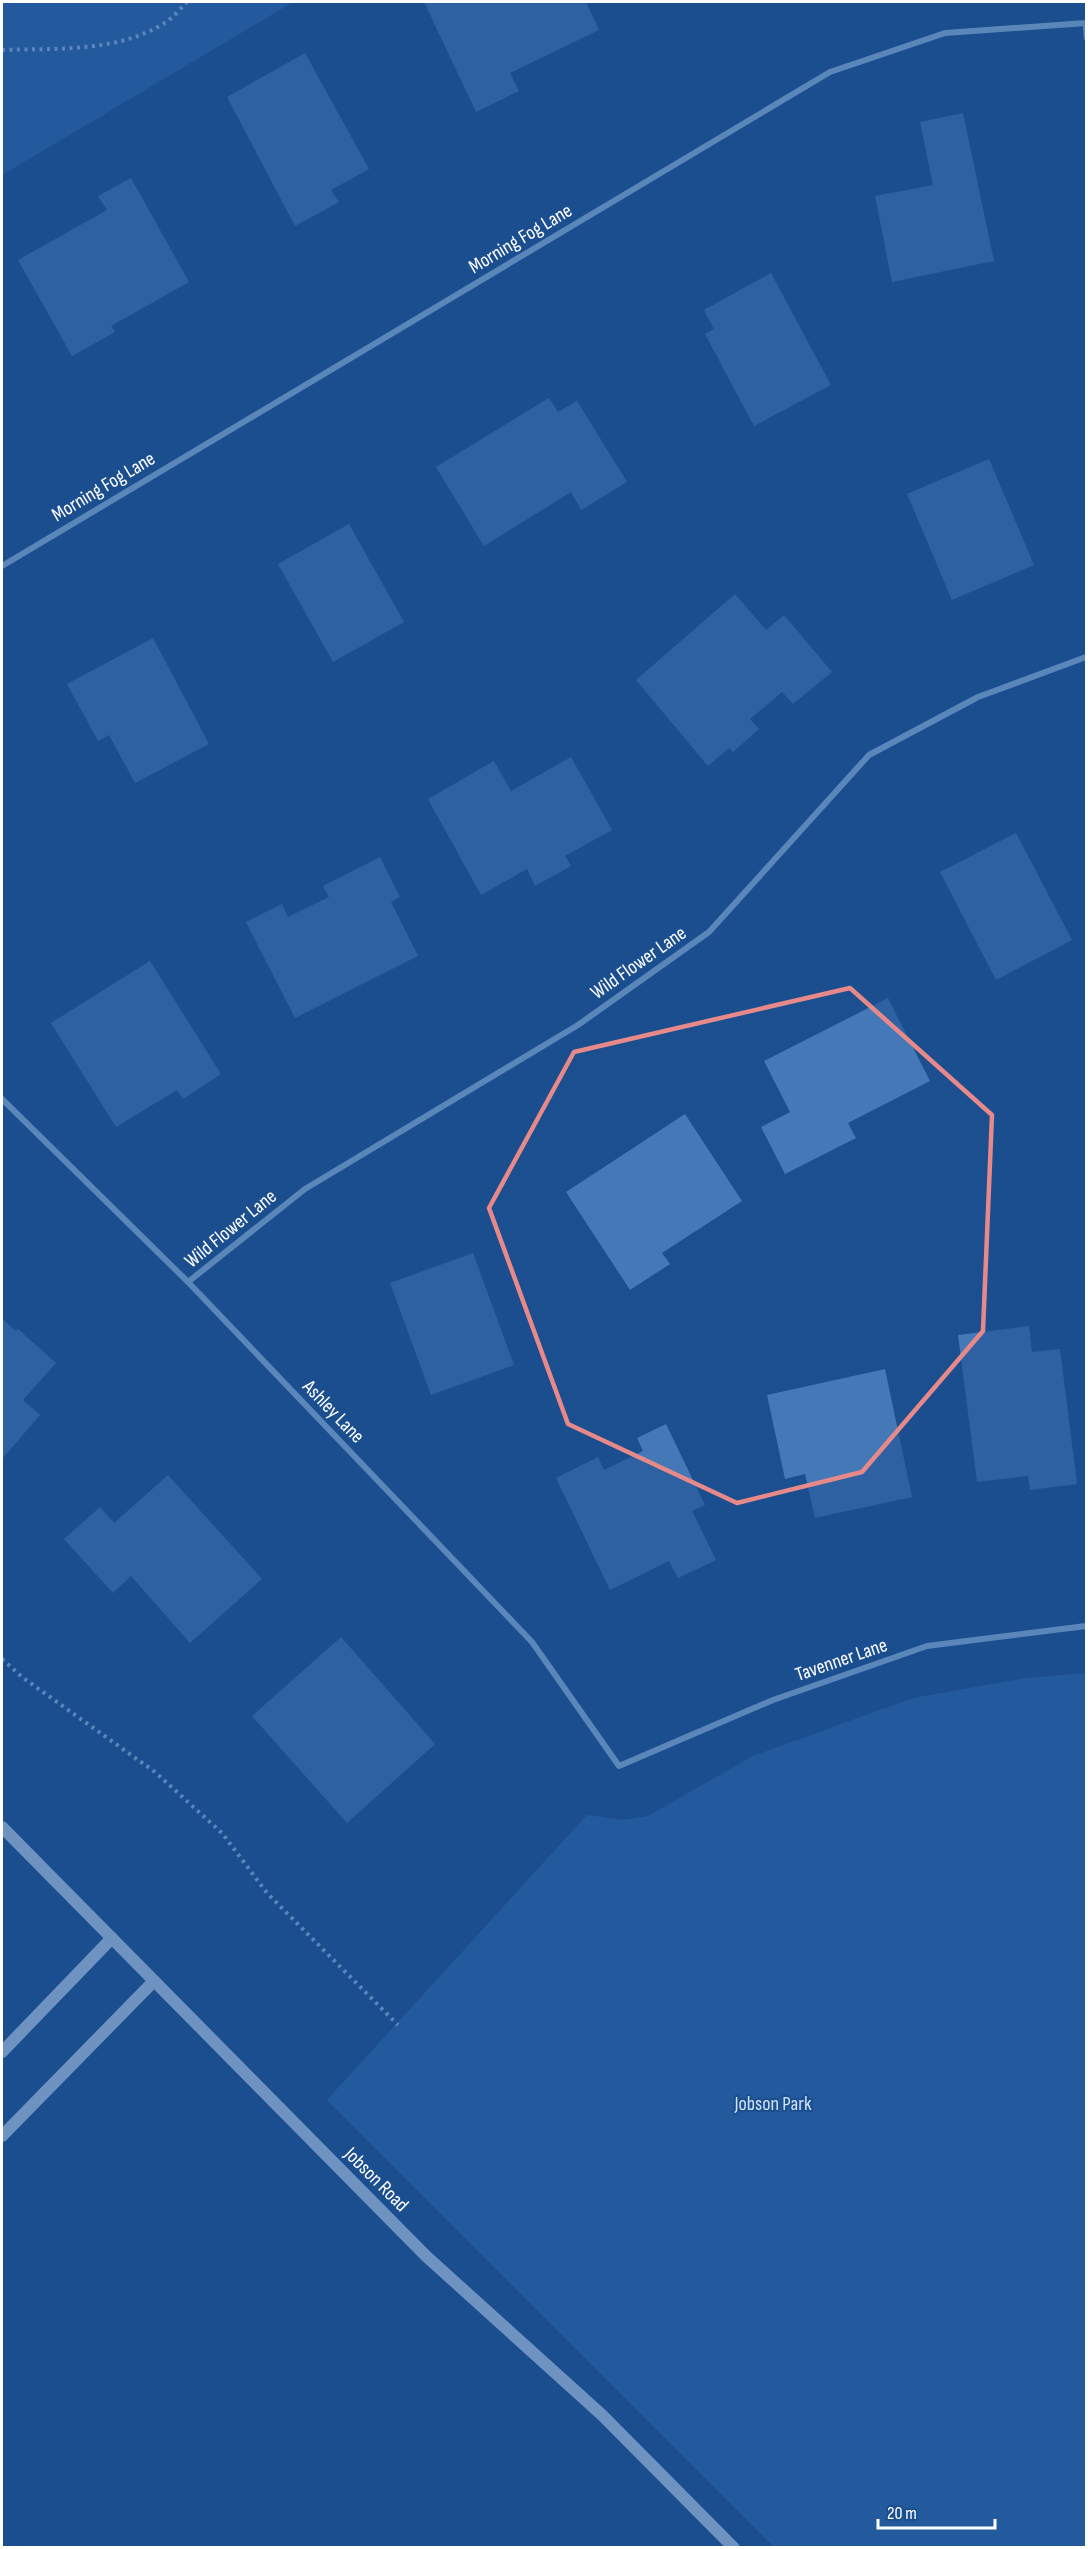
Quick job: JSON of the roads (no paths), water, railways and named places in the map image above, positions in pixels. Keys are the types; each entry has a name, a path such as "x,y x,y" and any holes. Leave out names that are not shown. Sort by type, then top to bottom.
{"street":[{"name":"Morning Fog Lane","path":"2,566 830,72 945,33 1086,23"},
{"name":"Wild Flower Lane","path":"188,1282 305,1189 578,1025 709,932 869,755 978,697 1086,657"},
{"name":"Ashley Lane","path":"2,1099 188,1282 532,1642 619,1766"},
{"name":"Tavenner Lane","path":"619,1766 773,1700 927,1646 1086,1626"},
{"name":"Jobson Road","path":"2,1827 426,2256 602,2415 734,2547"},
{"path":"2,2052 112,1938"},
{"path":"2,2136 154,1981"}],"lane":[{"path":"1086,23 1086,38"}],"park label":[{"name":"Jobson Park","path":"773,2103"}]}
